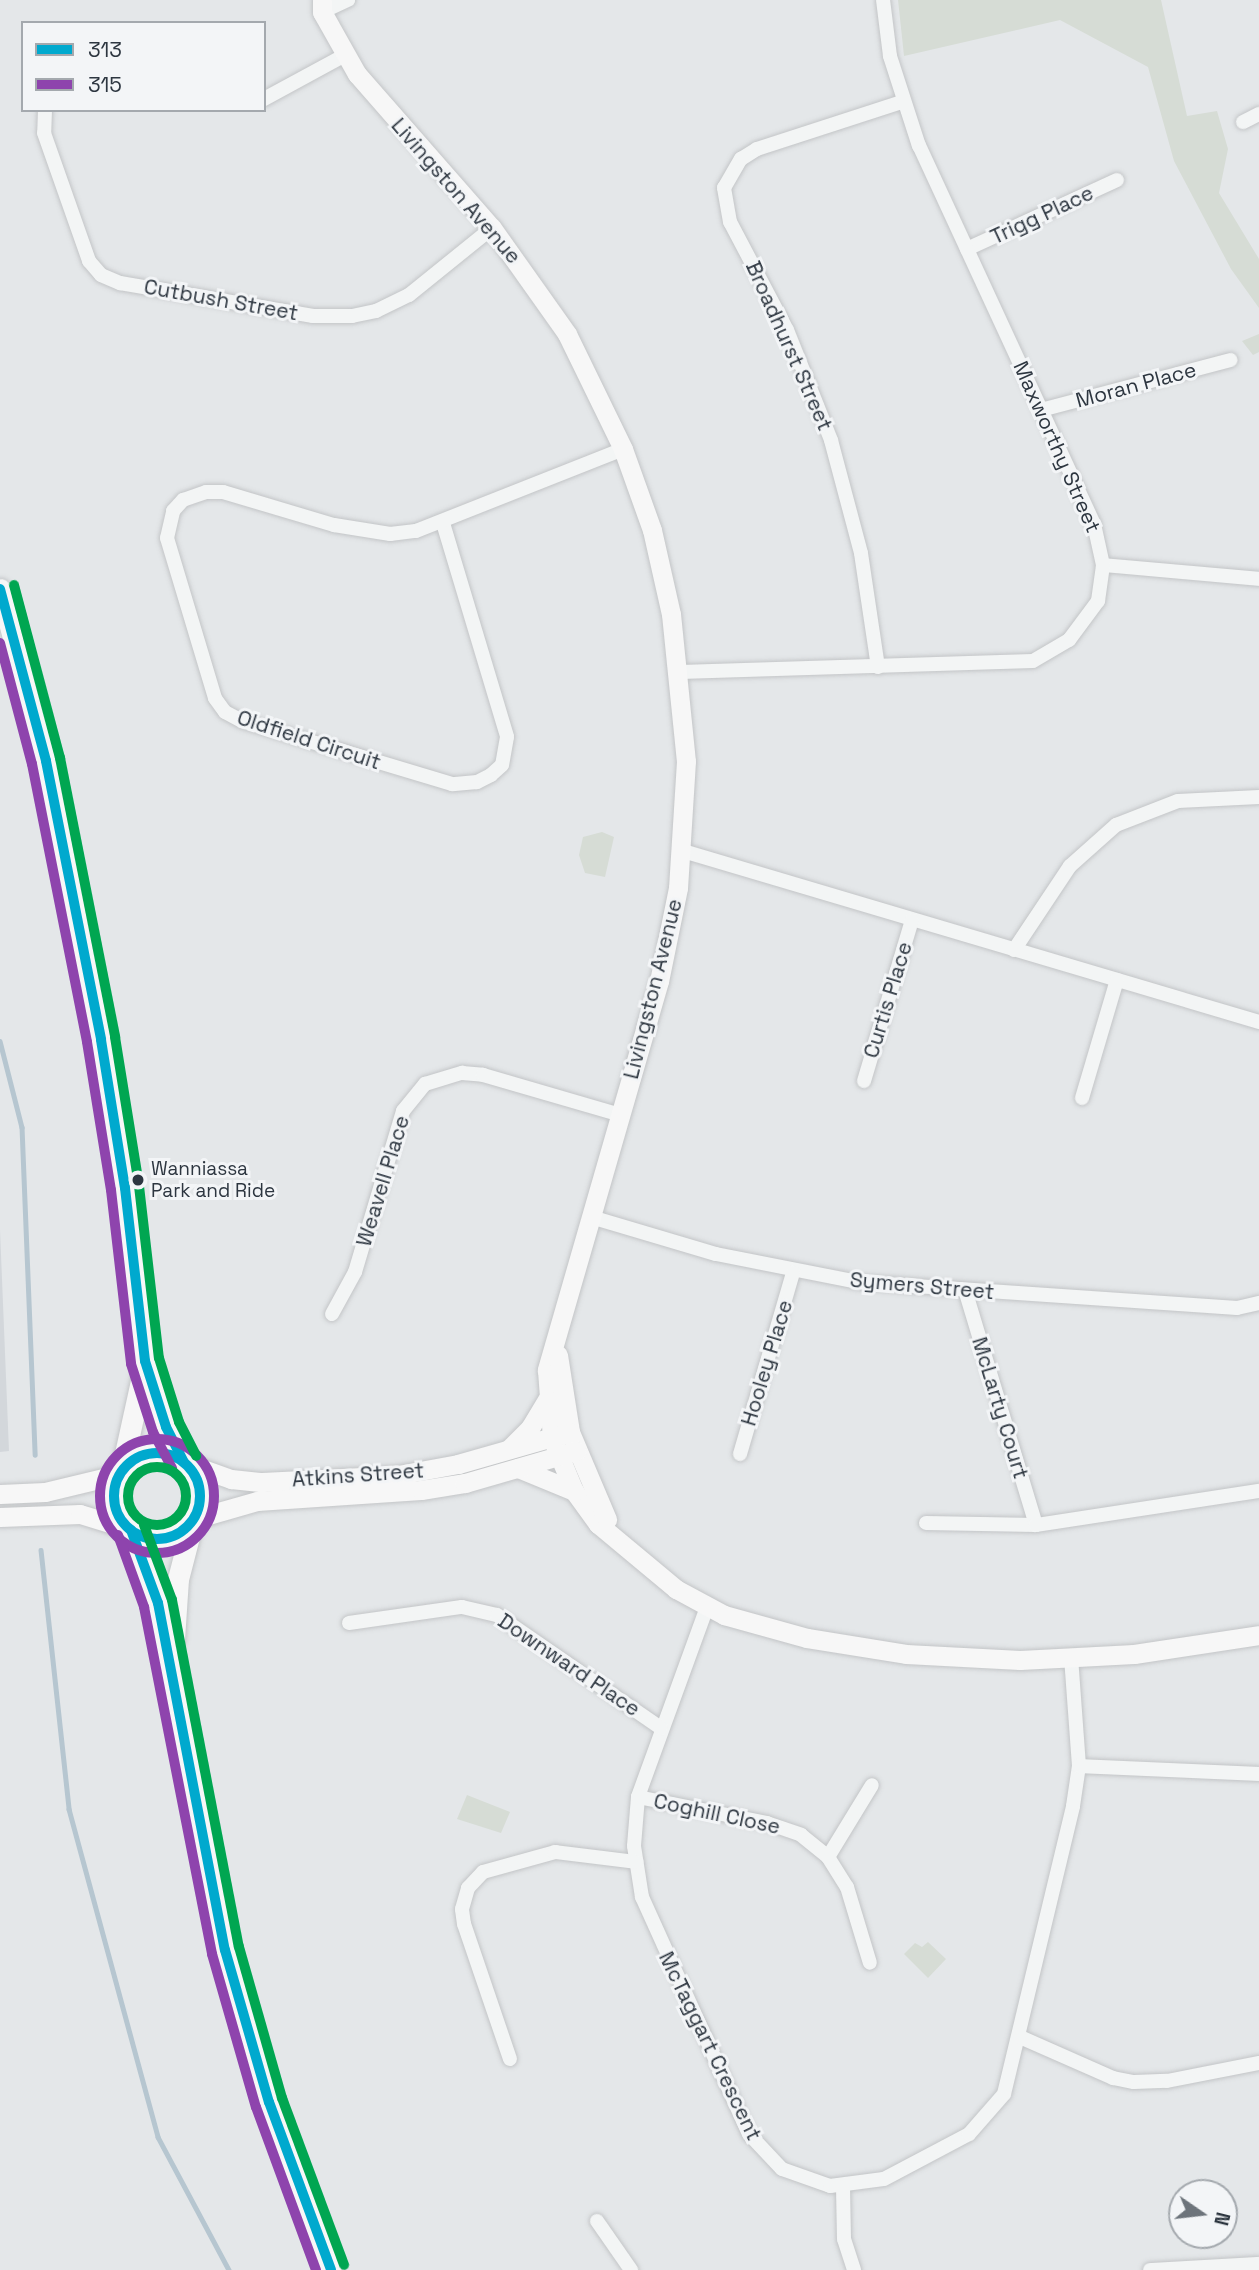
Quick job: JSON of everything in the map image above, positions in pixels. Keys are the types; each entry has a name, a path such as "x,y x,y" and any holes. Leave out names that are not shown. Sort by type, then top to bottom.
{"main road":[{"path":"0,589 46,761 105,1062 145,1361 166,1427 200,1490 178,1579 172,1668"},
{"path":"0,640 53,806"},
{"path":"145,1361 115,1503 153,1581 172,1668 186,1763 225,1950 269,2102 331,2270"},
{"path":"120,1473 133,1460 150,1453 167,1454 185,1462"},
{"path":"130,1529 146,1538 164,1539 193,1520"}],"street":[{"name":"Livingston Avenue","path":"348,0 317,4 345,55 385,109 492,228 566,334 622,449 652,530 680,671 686,761 683,851 663,968 550,1350 547,1400 564,1445 605,1516 630,1552"},
{"name":"Maxworthy Street","path":"680,671 1006,664 1046,657 1069,640 1093,612 1103,565 1094,524 902,102 883,0"},
{"path":"266,98 345,55"},
{"name":"Broadhurst Street","path":"878,667 861,553 831,440 787,330 730,222 724,188 740,160 757,149 902,102"},
{"name":"Cutbush Street","path":"46,112 44,133 89,261 102,275 120,283 313,316 352,316 376,311 409,295 492,228"},
{"path":"1243,122 1259,114"},
{"name":"Trigg Place","path":"967,249 1117,180"},
{"name":"Moran Place","path":"1041,410 1230,360"},
{"name":"Oldfield Circuit","path":"443,523 507,737 502,765 491,775 477,782 452,784 242,722 225,712 215,698 167,538 173,511 183,500 206,492 223,492 334,525 390,534 443,523 622,449"},
{"path":"1103,565 1259,579"},
{"path":"1014,950 1070,866 1116,825 1178,801 1259,797"},
{"path":"683,851 1259,1023"},
{"name":"Curtis Place","path":"864,1081 912,919"},
{"path":"1083,1098 1117,980"},
{"name":"Weavell Place","path":"332,1314 355,1272 403,1111 425,1084 453,1074 483,1075 621,1115"},
{"name":"Symers Street","path":"591,1217 793,1273 965,1290 1237,1308 1259,1303"},
{"name":"Hooley Place","path":"740,1454 793,1273"},
{"name":"McLarty Court","path":"965,1290 1036,1525"},
{"name":"Livingston Avenue","path":"565,1305 558,1363 564,1445 574,1491 598,1524 630,1552 676,1589 707,1607 774,1630 873,1650 972,1659 1134,1654 1259,1635"},
{"path":"547,1400 512,1460 574,1491"},
{"name":"Atkins Street","path":"193,1520 257,1501 421,1490 564,1445"},
{"name":"Atkins Street","path":"185,1462 231,1479 262,1482 398,1475 512,1460"},
{"path":"0,1493 45,1492 120,1473"},
{"path":"926,1523 1036,1525 1259,1491"},
{"path":"0,1517 80,1514 130,1529"},
{"name":"Downward Place","path":"349,1623 462,1607 497,1615 661,1728"},
{"name":"McTaggart Crescent","path":"707,1607 638,1797 636,1862 654,1930 749,2134 782,2169 806,2180 843,2187 884,2179 969,2134 1004,2094 1020,2037 1079,1766 1071,1658"},
{"path":"1079,1766 1259,1774"},
{"path":"828,1857 872,1785"},
{"name":"Coghill Close","path":"638,1797 768,1823 801,1835 828,1857 847,1887 870,1963"},
{"path":"510,2059 464,1924 462,1909 468,1888 484,1872 555,1852 636,1862"},
{"path":"1020,2037 1113,2078 1134,2082 1167,2081 1259,2063"},
{"path":"843,2187 844,2239 854,2270"},
{"path":"597,2221 631,2270"},
{"path":"1150,2270 1259,2264"}],"shaded area":[{"path":"898,0 1161,0 1187,116 1217,111 1228,149 1219,193 1259,259 1259,308 1231,269 1174,161 1148,67 1060,20 904,56"},
{"path":"1259,334 1259,352 1253,355 1242,341"},
{"path":"602,832 614,837 605,877 585,873 579,855 583,837"},
{"path":"0,1230 9,1451 0,1452"},
{"path":"467,1795 510,1812 501,1833 457,1819"},
{"path":"928,1942 946,1959 928,1978 904,1954 915,1943 922,1947"}],"waterway":[{"path":"0,1041 22,1127 35,1455"},
{"path":"41,1550 69,1809 158,2137 229,2270"}],"transit line":[{"path":"14,585 60,758 115,1037 139,1186 159,1358 179,1422 196,1456"},
{"name":"313","path":"0,589 46,761 101,1040 125,1188 145,1361 166,1427 184,1462"},
{"name":"315","path":"0,643 32,764 87,1042 111,1190 131,1364 153,1432 172,1468"},
{"name":"315","path":"157,1439 179,1443 189,1448 205,1464 210,1474 214,1496 210,1518 205,1528 189,1544 179,1549 157,1553 135,1549 125,1544 109,1528 104,1518 100,1496 104,1474 109,1464 125,1448 135,1443 157,1439"},
{"name":"313","path":"157,1453 174,1456 188,1465 197,1479 200,1496 197,1513 188,1527 174,1536 157,1539 140,1536 126,1527 117,1513 114,1496 117,1479 126,1465 140,1456 157,1453"},
{"path":"151,1467 163,1467 178,1475 186,1490 186,1496 186,1502 178,1517 163,1525 151,1525 136,1517 128,1502 128,1490 136,1475 151,1467"},
{"path":"144,1525 172,1600 239,1947 282,2098 344,2265"},
{"name":"313","path":"131,1530 158,1603 225,1950 269,2102 331,2270"},
{"name":"315","path":"118,1535 144,1607 212,1954 256,2107 316,2270"}],"place":[{"name":"Wanniassa Park and Ride","path":"138,1180"}]}
